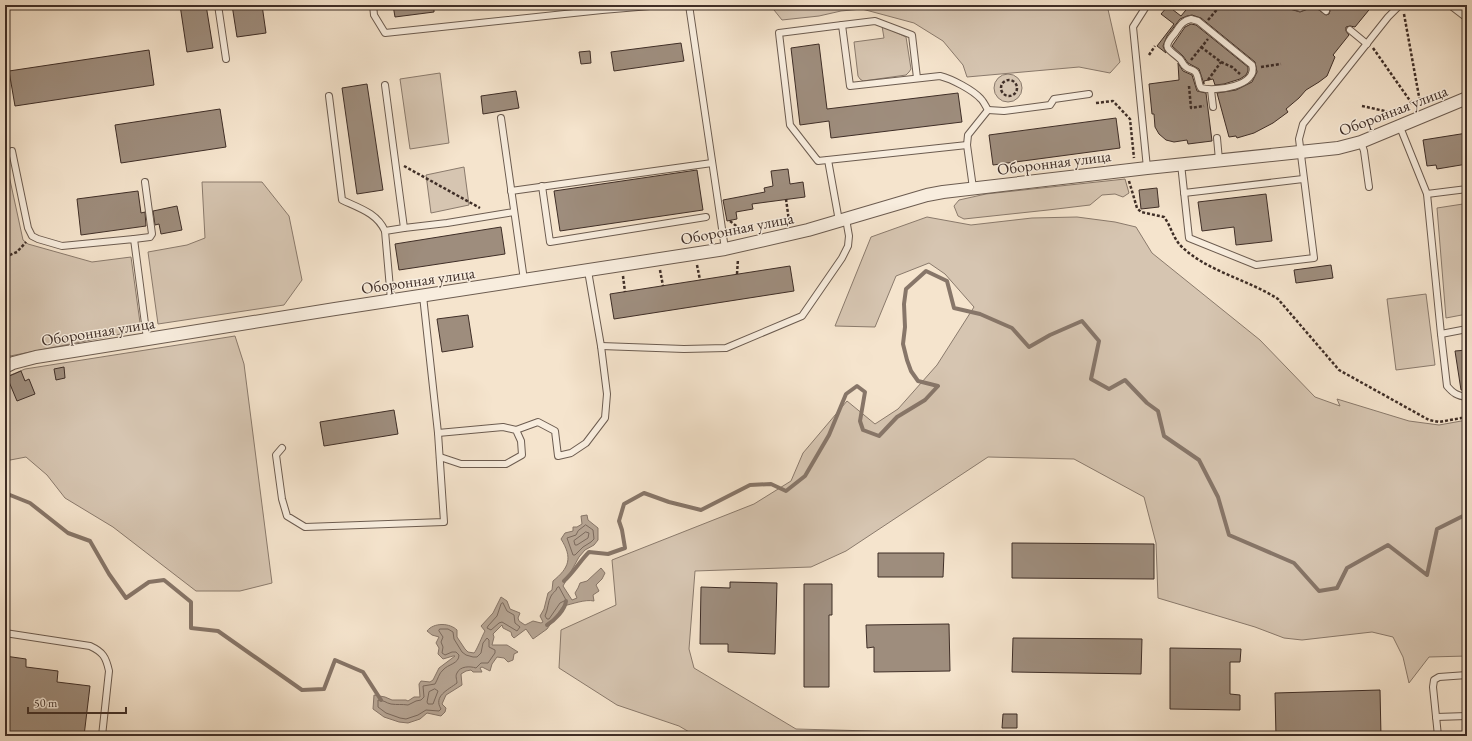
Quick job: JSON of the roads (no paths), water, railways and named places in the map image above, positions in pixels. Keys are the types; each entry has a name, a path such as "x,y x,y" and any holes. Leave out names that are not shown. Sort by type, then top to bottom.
{"street":[{"name":"Оборонная улица","path":"5,367 36,357 391,300 725,249 808,230 927,195 973,188 1147,168 1338,148 1361,142 1400,127 1467,98"}],"lane":[{"path":"218,5 226,59"},
{"path":"372,5 374,15 385,33 601,7 662,5"},
{"path":"689,5 725,249"},
{"path":"1147,5 1133,26 1147,168"},
{"path":"1292,5 1300,8 1306,5"},
{"path":"1319,5 1326,11"},
{"path":"1182,164 1189,238 1256,265 1314,258 1298,139 1303,124 1388,17 1400,5"},
{"path":"1450,5 1467,18"},
{"path":"1191,19 1198,21 1249,62 1253,68 1253,73 1248,80 1232,87 1211,90 1201,88 1197,74 1193,70 1186,67 1168,50 1168,40 1185,20 1191,19"},
{"path":"917,78 912,35 875,21 779,33 790,125 818,161 967,145"},
{"path":"842,25 850,86 940,76 949,78 962,85 981,99 988,110"},
{"path":"1350,30 1368,43"},
{"path":"385,85 404,228"},
{"path":"1211,90 1213,107"},
{"path":"988,110 1004,111 1050,105 1054,99 1089,94"},
{"path":"329,96 342,200 374,215 381,222 385,231 391,300"},
{"path":"973,188 967,145 968,135 988,110"},
{"path":"501,118 524,280"},
{"path":"1400,127 1427,194 1441,334 1448,386 1452,392 1460,396 1467,397"},
{"path":"1216,138 1218,160"},
{"path":"1361,142 1370,187"},
{"path":"12,151 28,228 32,236 45,242 62,246 134,240 150,237 152,234 145,182"},
{"path":"601,346 684,350 726,348 802,316 842,258 848,246 849,236 842,220 828,160"},
{"path":"511,191 712,163"},
{"path":"1184,193 1303,179"},
{"path":"542,186 550,242 706,217"},
{"path":"1427,194 1467,190"},
{"path":"385,231 514,212"},
{"path":"134,240 147,339"},
{"path":"438,433 502,427 516,430 538,422 555,431 558,456 571,453 586,442 605,418 607,394 601,346 588,271"},
{"path":"282,448 276,455 282,500 288,516 305,527 444,522 438,433 423,296"},
{"path":"1441,334 1467,329"},
{"path":"440,457 461,464 506,464 522,455 522,441 516,430"},
{"path":"5,633 90,646 100,651 107,661 109,671 102,736"},
{"path":"1438,736 1433,687 1434,680 1439,676 1467,675"},
{"path":"1436,717 1467,716"}],"water":[{"path":"587,515 588,520 598,528 598,540 594,545 585,550 579,557 563,586 572,600 577,598 575,593 580,583 587,581 601,568 605,573 596,585 599,591 593,595 594,601 583,601 563,606 547,629 533,639 526,629 514,638 511,632 503,628 502,625 493,634 494,637 492,645 507,645 518,652 514,654 513,660 508,662 504,658 497,657 492,664 490,671 482,667 480,668 482,672 473,672 471,670 461,674 462,685 446,695 442,704 446,708 445,712 441,716 427,713 420,719 408,723 399,722 384,717 373,709 374,695 392,700 408,701 414,697 420,697 419,684 421,681 430,682 433,680 439,668 455,656 443,659 438,654 439,648 436,643 439,637 432,635 427,631 430,628 442,624 454,628 457,630 457,637 465,649 468,652 474,653 485,631 481,626 493,613 501,597 507,601 510,609 520,613 518,618 519,621 525,625 533,621 543,622 540,616 544,609 548,593 552,590 553,581 563,572 568,562 567,552 561,539 565,533 573,531 573,527 577,527 582,524 581,516"}],"waterway":[{"path":"564,581 589,552 608,554 625,548 619,521 624,504 644,493 669,502 701,510 750,485 771,484 786,491 805,476 829,435 846,394 857,386 865,392 860,421 863,430 879,436 897,417 925,400 938,386 918,381 911,371 903,344 906,289 926,271 947,281 954,308 980,314 1012,328 1029,347 1050,335 1082,321 1099,341 1091,379 1109,389 1125,380 1147,403 1158,411 1164,436 1199,460 1218,497 1229,535 1294,563 1319,591 1337,588 1347,568 1388,545 1427,575 1437,529 1467,514"},
{"path":"5,493 30,503 68,533 90,541 109,574 126,598 149,582 164,580 191,602 191,628 218,631 302,690 324,689 335,660 363,672 381,700"},
{"path":"547,625 564,608 566,601"}]}
